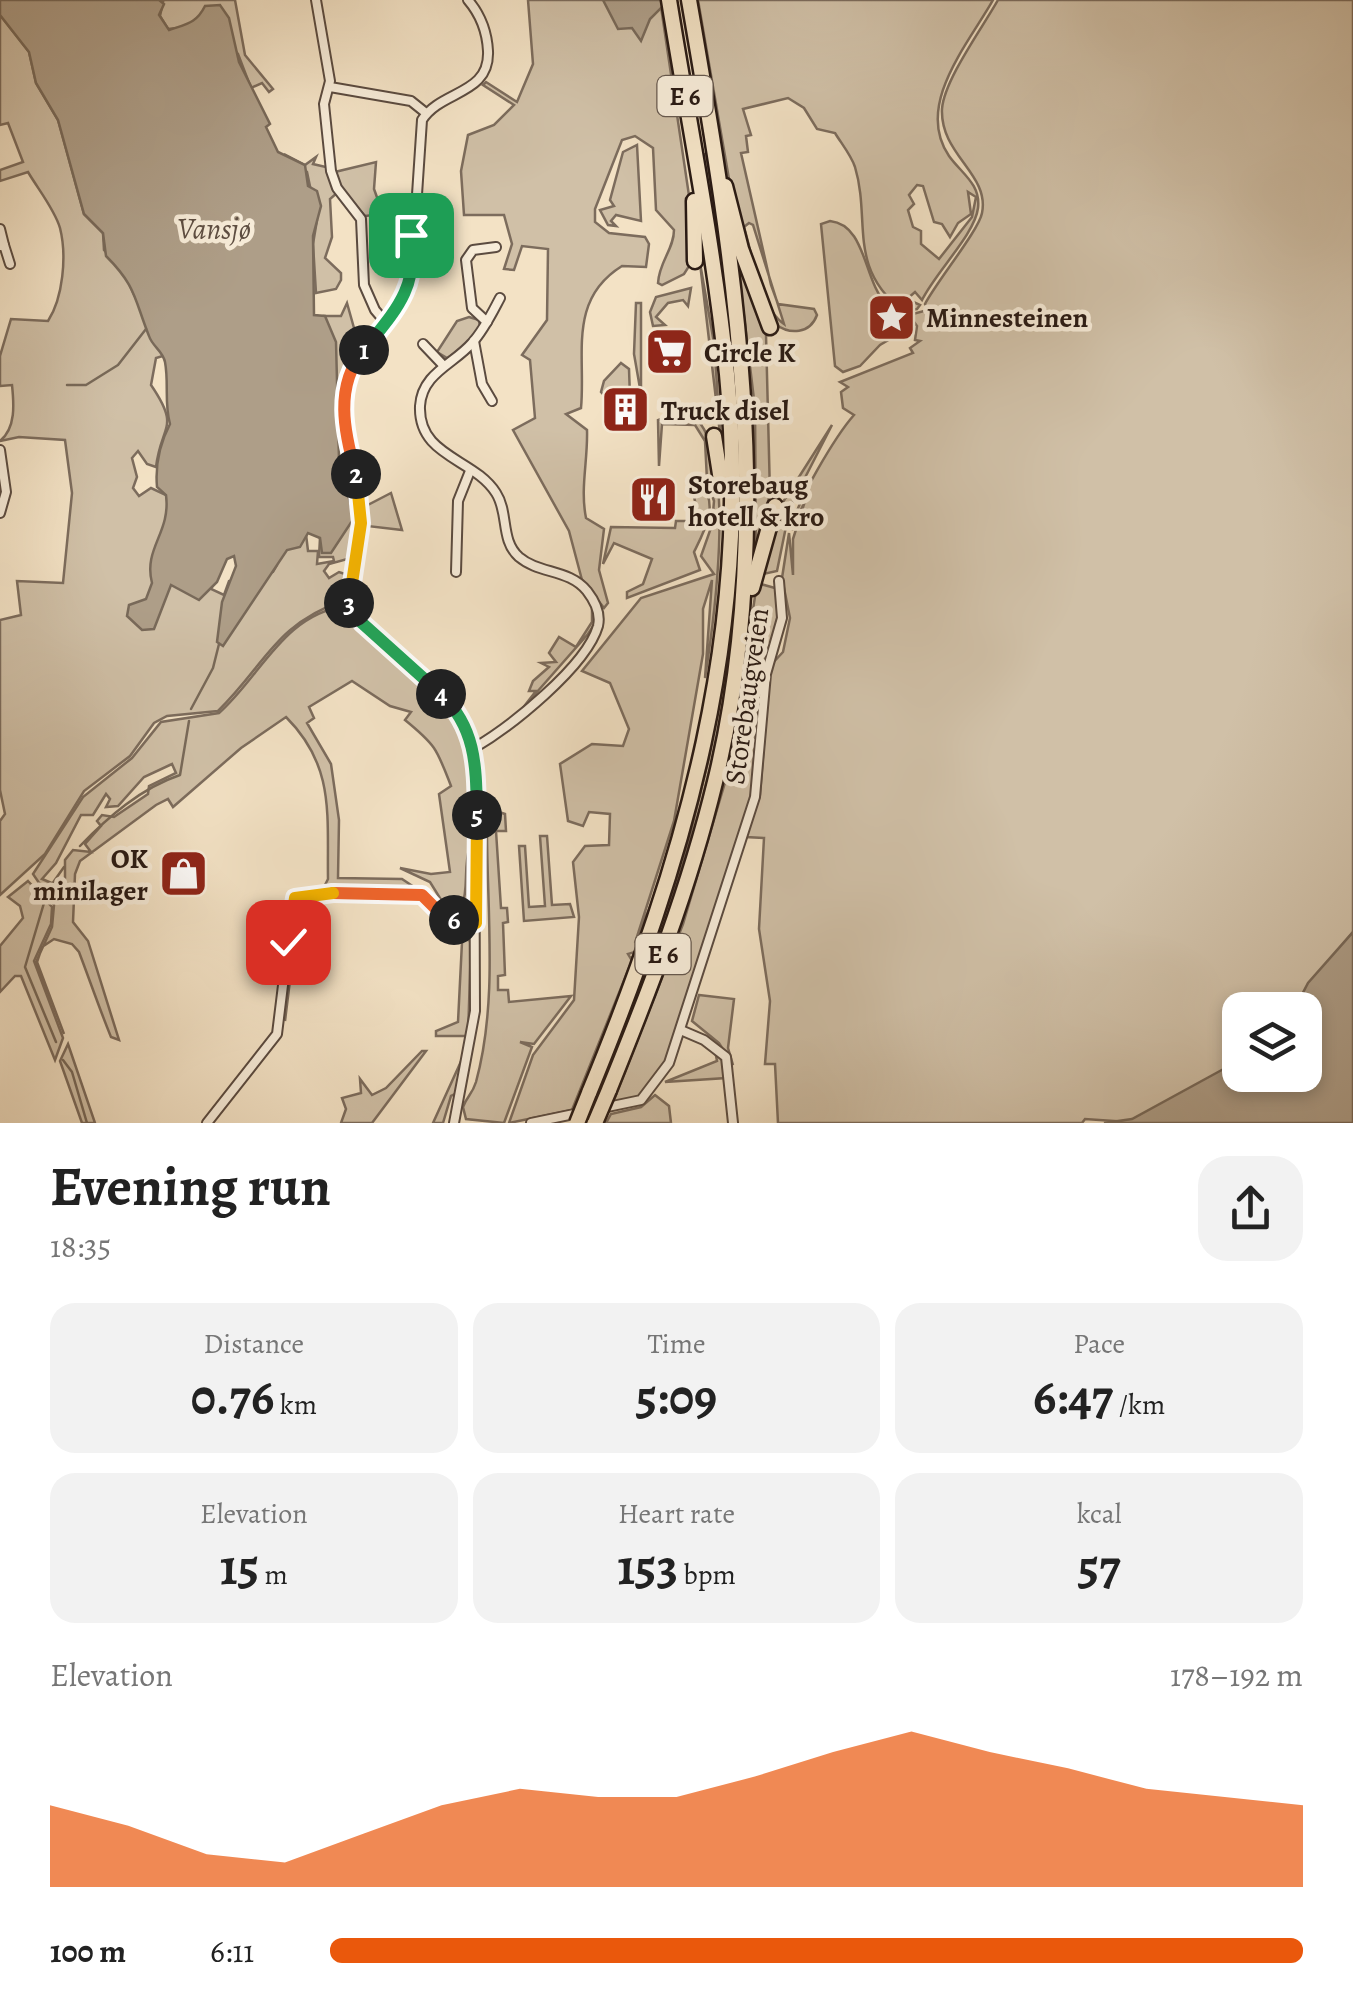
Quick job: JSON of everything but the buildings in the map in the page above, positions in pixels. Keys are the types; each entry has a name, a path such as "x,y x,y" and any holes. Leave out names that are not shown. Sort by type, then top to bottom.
{"highway":[{"name":"E 6","path":"577,1123 641,966 682,845 718,672 728,572 727,375 669,0"},
{"name":"E 6","path":"596,1123 692,869 723,747 740,636 748,514 746,424 738,330 690,6"},
{"name":"E 6","path":"710,143 720,160 736,231 770,327"},
{"name":"E 6","path":"695,261 694,194 698,175"},
{"name":"E 6","path":"714,436 723,489 723,560 728,572"},
{"name":"E 6","path":"740,636 748,622 756,563 775,506"}],"street":[{"path":"316,0 330,88 324,111 331,171 337,188 362,219 364,285 375,310 387,324"},
{"path":"457,1122 471,1049 476,923 474,748 452,705 362,623 349,604 362,506 344,432 346,384 356,358 387,324 411,284 418,137 426,113 477,83 487,69 486,32 468,0"},
{"path":"330,88 411,101 426,113"},
{"path":"0,229 10,264"},
{"path":"487,322 472,308 466,260 473,250 496,247"},
{"path":"474,748 546,692 582,650 599,622 596,605 582,585 516,553 506,536 497,494 447,456 424,431 421,397 443,364 474,341 500,298"},
{"path":"474,341 482,384 492,401"},
{"path":"423,344 443,364"},
{"path":"0,450 6,492 0,513"},
{"path":"456,572 458,501 470,471"},
{"name":"Storebaugveien","path":"532,1123 642,1100 662,1075 683,1031 755,797 766,674 782,618 779,581"},
{"path":"207,1123 277,1034 293,904 299,896 422,895 446,918 476,923"},
{"path":"683,1031 704,1040 726,1057 733,1123"}],"shaded area":[{"path":"159,0 235,0 245,55 273,89 269,92 262,83 251,88 238,54 201,15 186,27 168,29 160,16 163,2"},
{"path":"528,0 660,0 691,209 691,263 684,274 662,285 658,283 659,275 674,230 656,210 653,148 635,136 622,140 595,209 595,222 609,233 645,237 649,244 646,267 622,266 593,295 583,330 581,408 566,414 587,430 584,507 586,518 604,529 599,570 608,603 604,608 582,580 569,531 513,430 535,418 530,360 522,355 547,320 548,249 522,246 514,270 504,269 512,244 504,215 464,215 461,171 468,135 494,125 514,105 483,85 486,82 517,102 533,64"},
{"path":"698,0 993,0 949,75 938,116 940,136 949,156 973,185 978,200 978,208 970,230 922,300 915,292 907,299 920,305 917,309 902,310 874,277 867,260 855,167 848,154 835,133 817,129 804,108 788,98 743,109 751,135 746,136 748,152 741,153 769,276 753,225 744,227 753,263 734,208","holes":["917,185 923,186 934,222 942,224 950,237 958,223 971,214 968,192 976,197 972,217 939,259 921,244 921,231 913,227 908,210 914,204 909,195"]},
{"path":"998,0 1353,0 1353,932 1304,992 1222,992 1222,1080 1144,1123 1085,1119 1082,1123 778,1123 775,1064 765,1064 770,1001 759,929 764,838 746,837 760,795 770,666 783,652 790,618 782,578 789,533 793,575 793,539 805,501 792,530 794,519 808,487 854,415 843,408 841,392 848,387 840,382 913,353 910,348 920,341 915,340 917,326 909,315 928,310 925,304 982,213 979,187 943,125 944,97"},
{"path":"0,15 29,52 36,83 58,120 84,214 103,233 104,250 122,269 163,356 156,358 151,385 167,419 156,467 147,464 138,451 132,458 137,477 133,488 139,496 151,488 166,495 170,517 163,536 227,558 211,589 224,595 229,581 273,572 277,565 273,556 306,534 308,551 318,551 317,564 334,561 333,557 319,557 320,538 354,512 339,459 324,316 341,316 347,303 354,328 348,338 350,352 355,353 345,372 340,409 357,511 351,558 329,564 324,571 329,578 339,572 345,574 344,600 320,610 286,634 218,711 167,716 154,723 130,756 84,791 45,854 0,895 0,821 5,814 0,790 0,620 21,615 17,581 63,583 72,493 65,440 19,437 0,441 13,415 12,385 0,386 0,356 11,319 48,321 57,301 63,264 58,221 28,172 0,181 0,170 23,162 8,123 0,125"},
{"path":"637,145 641,221 616,215 611,221 616,226 608,225 600,210 614,206 610,200 623,152"},
{"path":"284,154 305,165 316,157 313,164 326,167 337,193 330,199 332,237 325,258 341,273 336,289 316,293 313,244 317,220 307,172"},
{"path":"706,154 740,412 743,516 733,651 708,784 690,849 624,1038 598,1097 683,864 709,757 729,631 737,539 701,155"},
{"path":"376,162 374,189 383,214 365,216 342,190 335,172"},
{"path":"830,221 851,232 887,305 869,329 888,306 902,318 907,329 880,345 860,366 843,372 835,366 821,224"},
{"path":"736,249 766,335 770,494 756,546 755,408"},
{"path":"700,263 714,343 721,442"},
{"path":"691,288 688,306 683,300 668,303 656,317 665,325 653,326 650,312 656,297"},
{"path":"776,299 778,304 814,309 817,315 810,326 799,331 775,324 767,303 784,324"},
{"path":"636,303 641,303 641,394 634,354"},
{"path":"469,317 479,320 480,328 463,348 447,358 437,352 457,321"},
{"path":"621,363 629,369 630,397 608,400 601,392 604,381"},
{"path":"671,415 700,423 711,445 719,509 717,585 705,678 712,580 703,609 703,654 674,821 635,943 662,878 635,952 628,954 631,959 635,953 572,1110 509,1123 533,1055 574,1000 579,917 573,862 585,846 609,845 610,814 589,812 583,826 568,821 560,764 592,744 623,746 629,729 610,683 582,671 641,598 714,574 701,556 712,525 714,501 707,480 705,441 695,425 662,424 659,466 658,420"},
{"path":"832,425 790,507 777,571 758,575 783,502"},
{"path":"701,483 710,509 694,552 700,570 627,598 627,592 643,584 652,559 614,543 603,564 611,527 675,528 676,521 695,521 698,513 693,493"},
{"path":"391,493 402,530 367,526 366,506"},
{"path":"757,583 775,588 780,607 748,815 668,1057 641,1097 612,1105 683,924 729,769"},
{"path":"345,606 353,620 449,707 468,742 469,849 464,899 462,905 455,904 465,913 448,911 430,882 400,868 431,874 450,872 439,794 451,786 439,756 405,720 411,712 390,706 352,681 309,707 314,718 307,723 331,764 339,820 338,878 402,879 420,891 324,887 328,879 327,812 321,773 302,735 286,717 241,748 173,807 168,799 156,805 80,861 75,874 73,922 88,941 119,1040 111,1037 79,952 72,944 54,939 43,946 52,927 54,905 33,874 83,797 132,758 161,722 219,713 274,649 305,621","holes":["172,764 176,773 149,786 148,794 114,817 102,815 97,821 101,826 85,844 91,852 73,850 65,860 65,878 54,884 42,879 56,863 81,815 93,815 106,794 110,799 106,807 118,806 144,777"]},
{"path":"592,608 596,622 588,634 522,709 536,691 529,691 533,681 549,667 541,663 556,662 549,653 559,637 576,647 592,622"},
{"path":"499,812 505,814 506,831 496,831 501,908 507,908 508,922 503,923 505,975 498,976 498,990 508,990 509,1002 571,996 534,1044 520,1042 532,1047 504,1123 466,1119 463,1107 476,1082 487,1018 487,819"},
{"path":"540,836 547,836 552,905 570,904 574,917 524,921 519,846 525,846 529,907 545,906"},
{"path":"469,857 470,914 466,913"},
{"path":"28,881 52,907 51,924 34,961 63,1038 55,1060 21,976 15,976 0,992 0,946 23,918 20,906 8,897"},
{"path":"306,898 417,901 309,900 299,907 285,1021 297,909"},
{"path":"438,922 466,932 471,944 468,1036 436,1036 436,1031 458,1022 462,942 445,935"},
{"path":"699,995 734,999 728,1048 733,1065 719,1043 692,1021"},
{"path":"68,1044 95,1123 82,1123 60,1061"},
{"path":"715,1050 726,1066 726,1078 665,1082 717,1061"},
{"path":"426,1051 372,1123 341,1123 346,1109 342,1098 361,1093 360,1079 372,1095 386,1088"},
{"path":"463,1057 457,1093 451,1096 443,1123 433,1123"},
{"path":"655,1095 669,1106 671,1123 606,1123 611,1114 641,1107"}],"water":[{"name":"Vansjø","path":"0,0 159,0 164,4 159,15 169,30 194,20 205,6 220,5 229,18 239,62 270,124 266,127 278,152 305,165 308,186 317,191 321,206 313,236 314,315 325,316 336,342 339,459 354,518 331,553 322,553 320,538 308,533 300,547 287,550 223,646 217,642 222,602 236,566 234,556 227,559 217,582 199,600 171,585 154,629 142,630 127,616 129,605 146,599 152,583 151,560 165,520 166,495 157,487 157,479 159,455 170,424 165,362 150,340 129,284 106,256 103,233 84,214 58,120 36,83 29,52 0,15"},
{"path":"603,0 669,0 650,19 641,41 632,28 618,29"},
{"path":"1353,932 1353,1123 1104,1123 1132,1119 1222,1070 1222,1092 1322,1092 1322,992 1303,992"}],"waterway":[{"path":"67,385 86,385 118,365 146,329"},
{"path":"191,709 213,668 219,644"},
{"path":"80,846 126,804 180,775 189,721"},
{"path":"52,884 64,867"},
{"path":"44,903 25,967 56,1042"},
{"path":"63,1060 72,1072 87,1123"}],"place":[{"name":"Minnesteinen","path":"891,317"},
{"name":"Circle K","path":"669,352"},
{"name":"Truck disel","path":"626,410"},
{"name":"Storebaug hotell & kro","path":"653,500"},
{"name":"OK minilager","path":"183,874"}],"route":[{"path":"288,942 295,898 305,894 422,895 446,918 476,923 476,778 474,748 464,722 452,705 356,616 347,594 362,506 344,432 346,384 356,358 400,308 410,287 414,267 411,235"}]}
